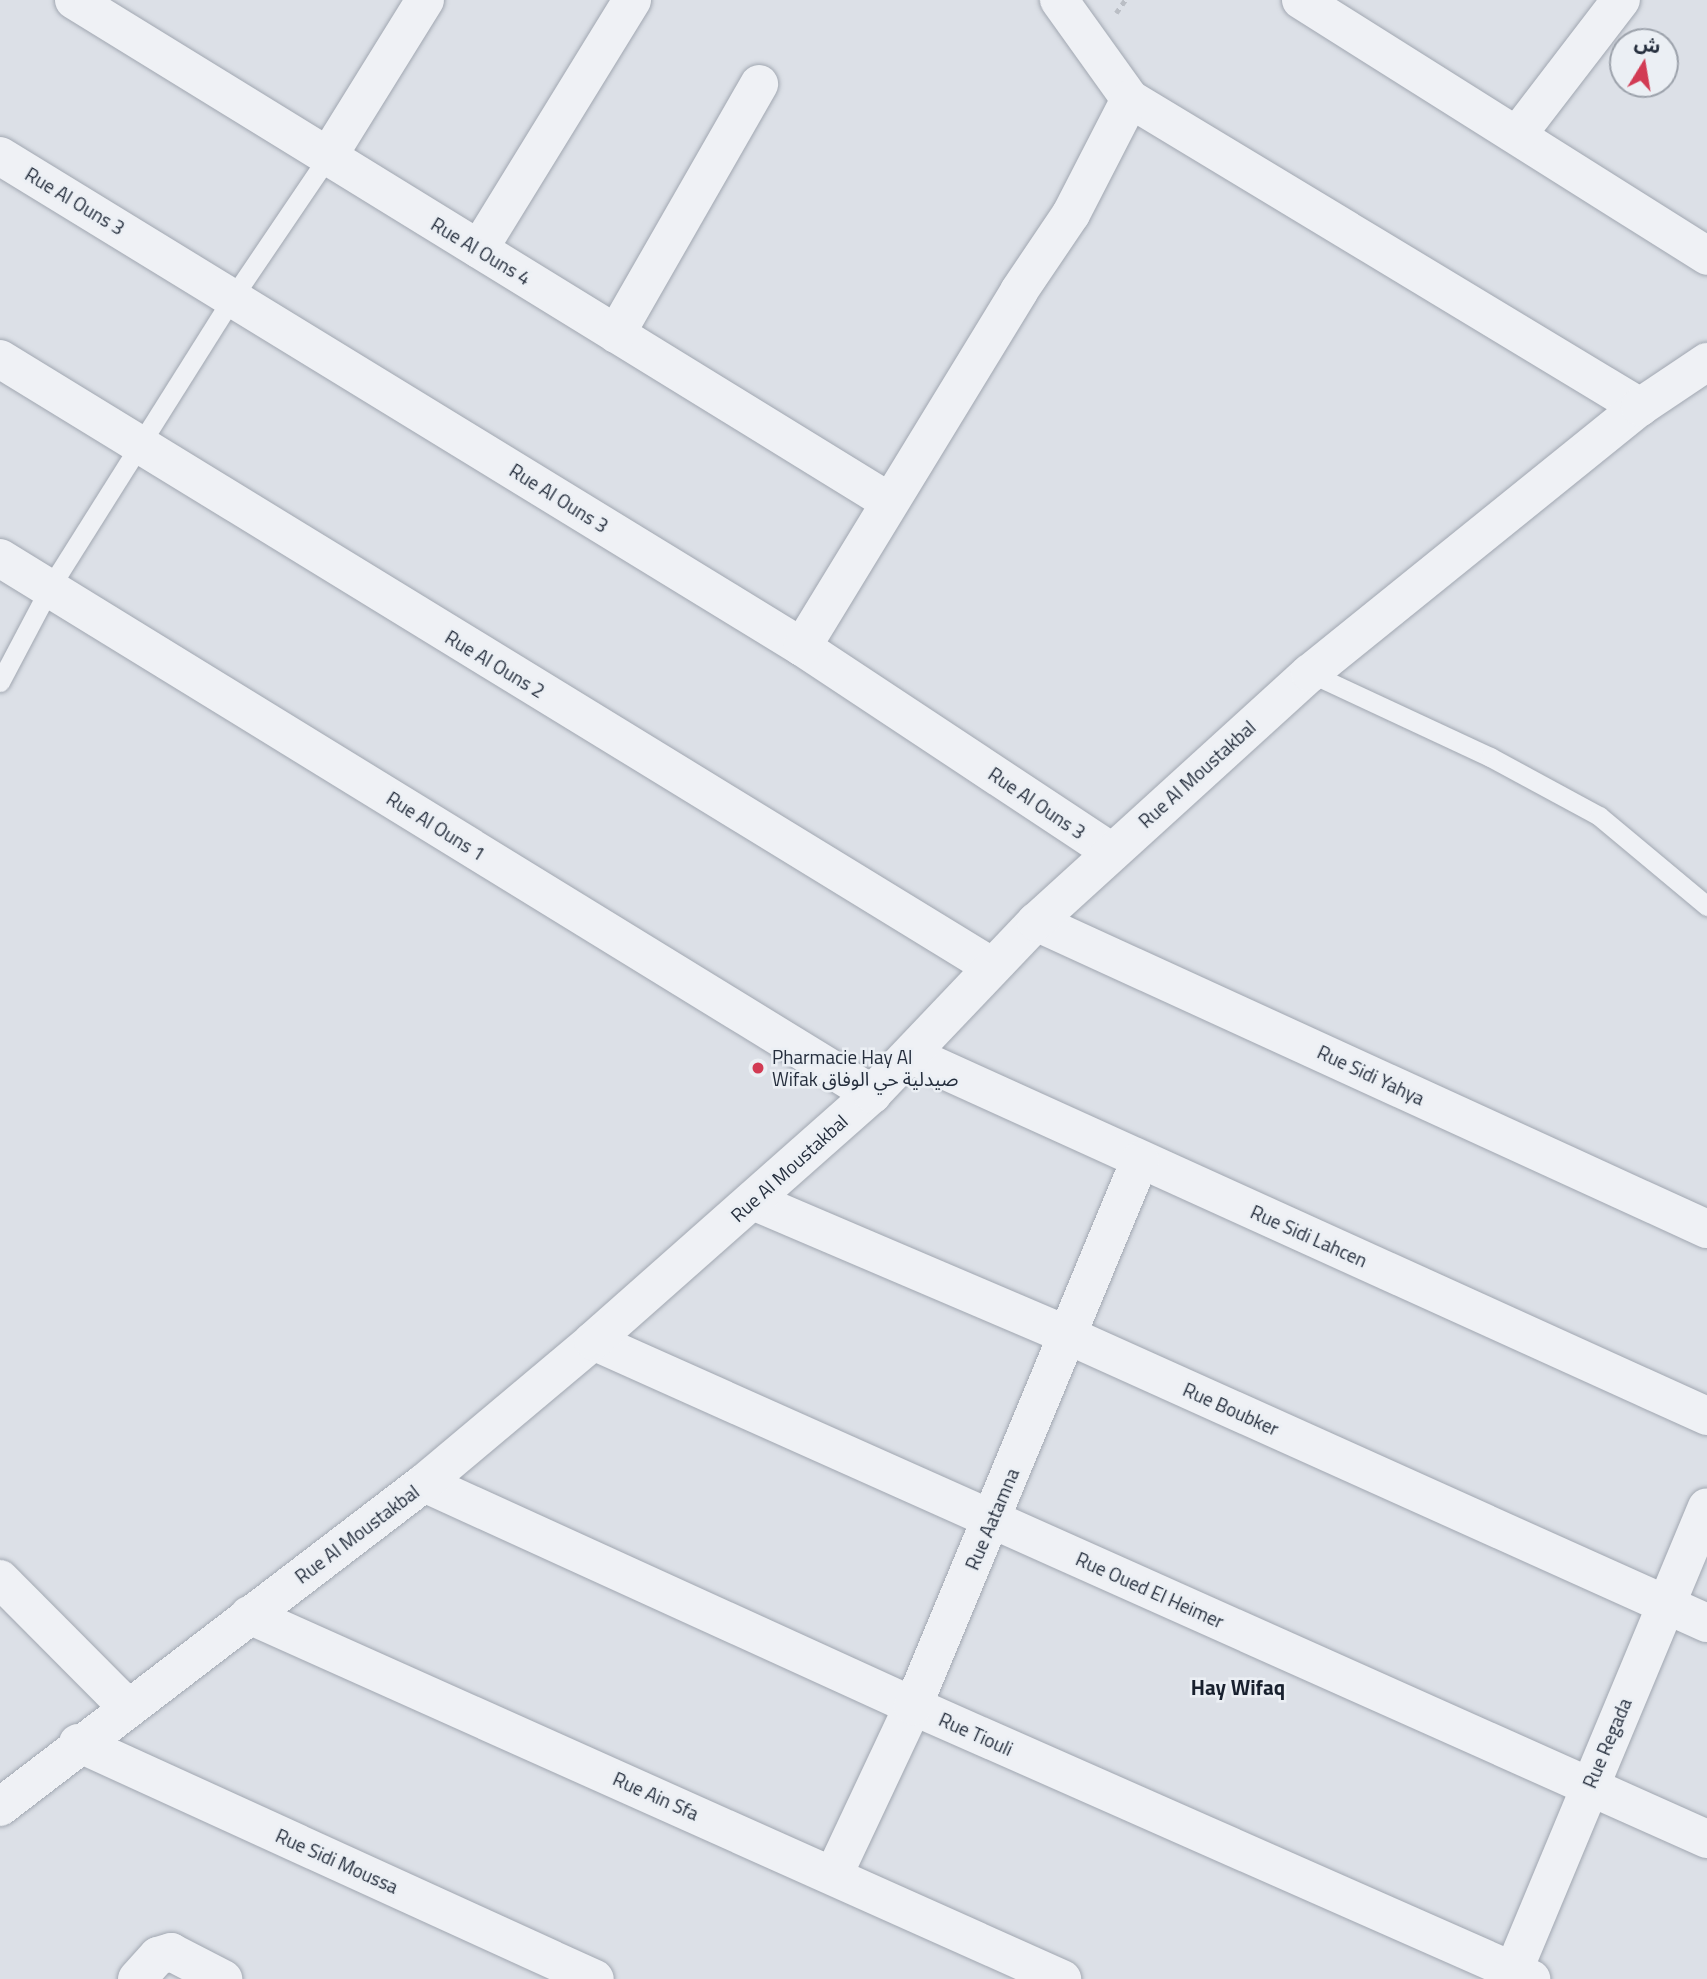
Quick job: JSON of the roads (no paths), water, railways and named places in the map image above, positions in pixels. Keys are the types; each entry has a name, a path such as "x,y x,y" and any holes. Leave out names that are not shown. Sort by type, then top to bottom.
{"street":[{"name":"Rue Al Ouns 4","path":"74,0 888,501"},
{"path":"327,158 425,0"},
{"path":"479,249 632,0"},
{"path":"1059,0 1130,99 1640,407"},
{"path":"1301,0 1518,134 1707,256"},
{"path":"1518,134 1621,0"},
{"path":"615,334 759,84"},
{"path":"802,647 888,501 1071,214 1130,99"},
{"name":"Rue Al Ouns 3","path":"0,156 802,647 1110,851"},
{"name":"Rue Al Ouns 2","path":"0,359 141,448 992,966"},
{"name":"Rue Al Moustakbal","path":"0,1807 78,1743 424,1483 593,1340 872,1094 1036,922 1110,851 1310,673 1640,407 1707,362"},
{"name":"Rue Al Ouns 1","path":"0,558 872,1094"},
{"name":"Rue Sidi Yahya","path":"1036,922 1707,1228"},
{"name":"Rue Sidi Lahcen","path":"911,1055 1707,1416"},
{"name":"Rue Aatamna","path":"834,1874 913,1706 993,1520 1140,1160"},
{"name":"Rue Boubker","path":"753,1201 1067,1335 1707,1623"},
{"name":"Rue Oued El Heimer","path":"593,1340 1707,1839"},
{"name":"Rue Tiouli","path":"424,1483 1518,1977"},
{"name":"Rue Regada","path":"1518,1977 1589,1786 1707,1507"},
{"path":"0,1579 127,1707"},
{"name":"Rue Ain Sfa","path":"249,1615 834,1874 1062,1979"},
{"name":"Rue Sidi Moussa","path":"78,1743 595,1979"},
{"path":"137,1979 158,1956 171,1952 223,1979"}],"lane":[{"path":"0,682 49,589 141,448 233,297 327,158"},
{"path":"1310,673 1490,757 1599,816 1707,906"}],"place":[{"name":"Pharmacie Hay Al Wifak صيدلية حي الوفاق","path":"758,1068"}],"district":[{"name":"Hay Wifaq","path":"1238,1687"}]}
